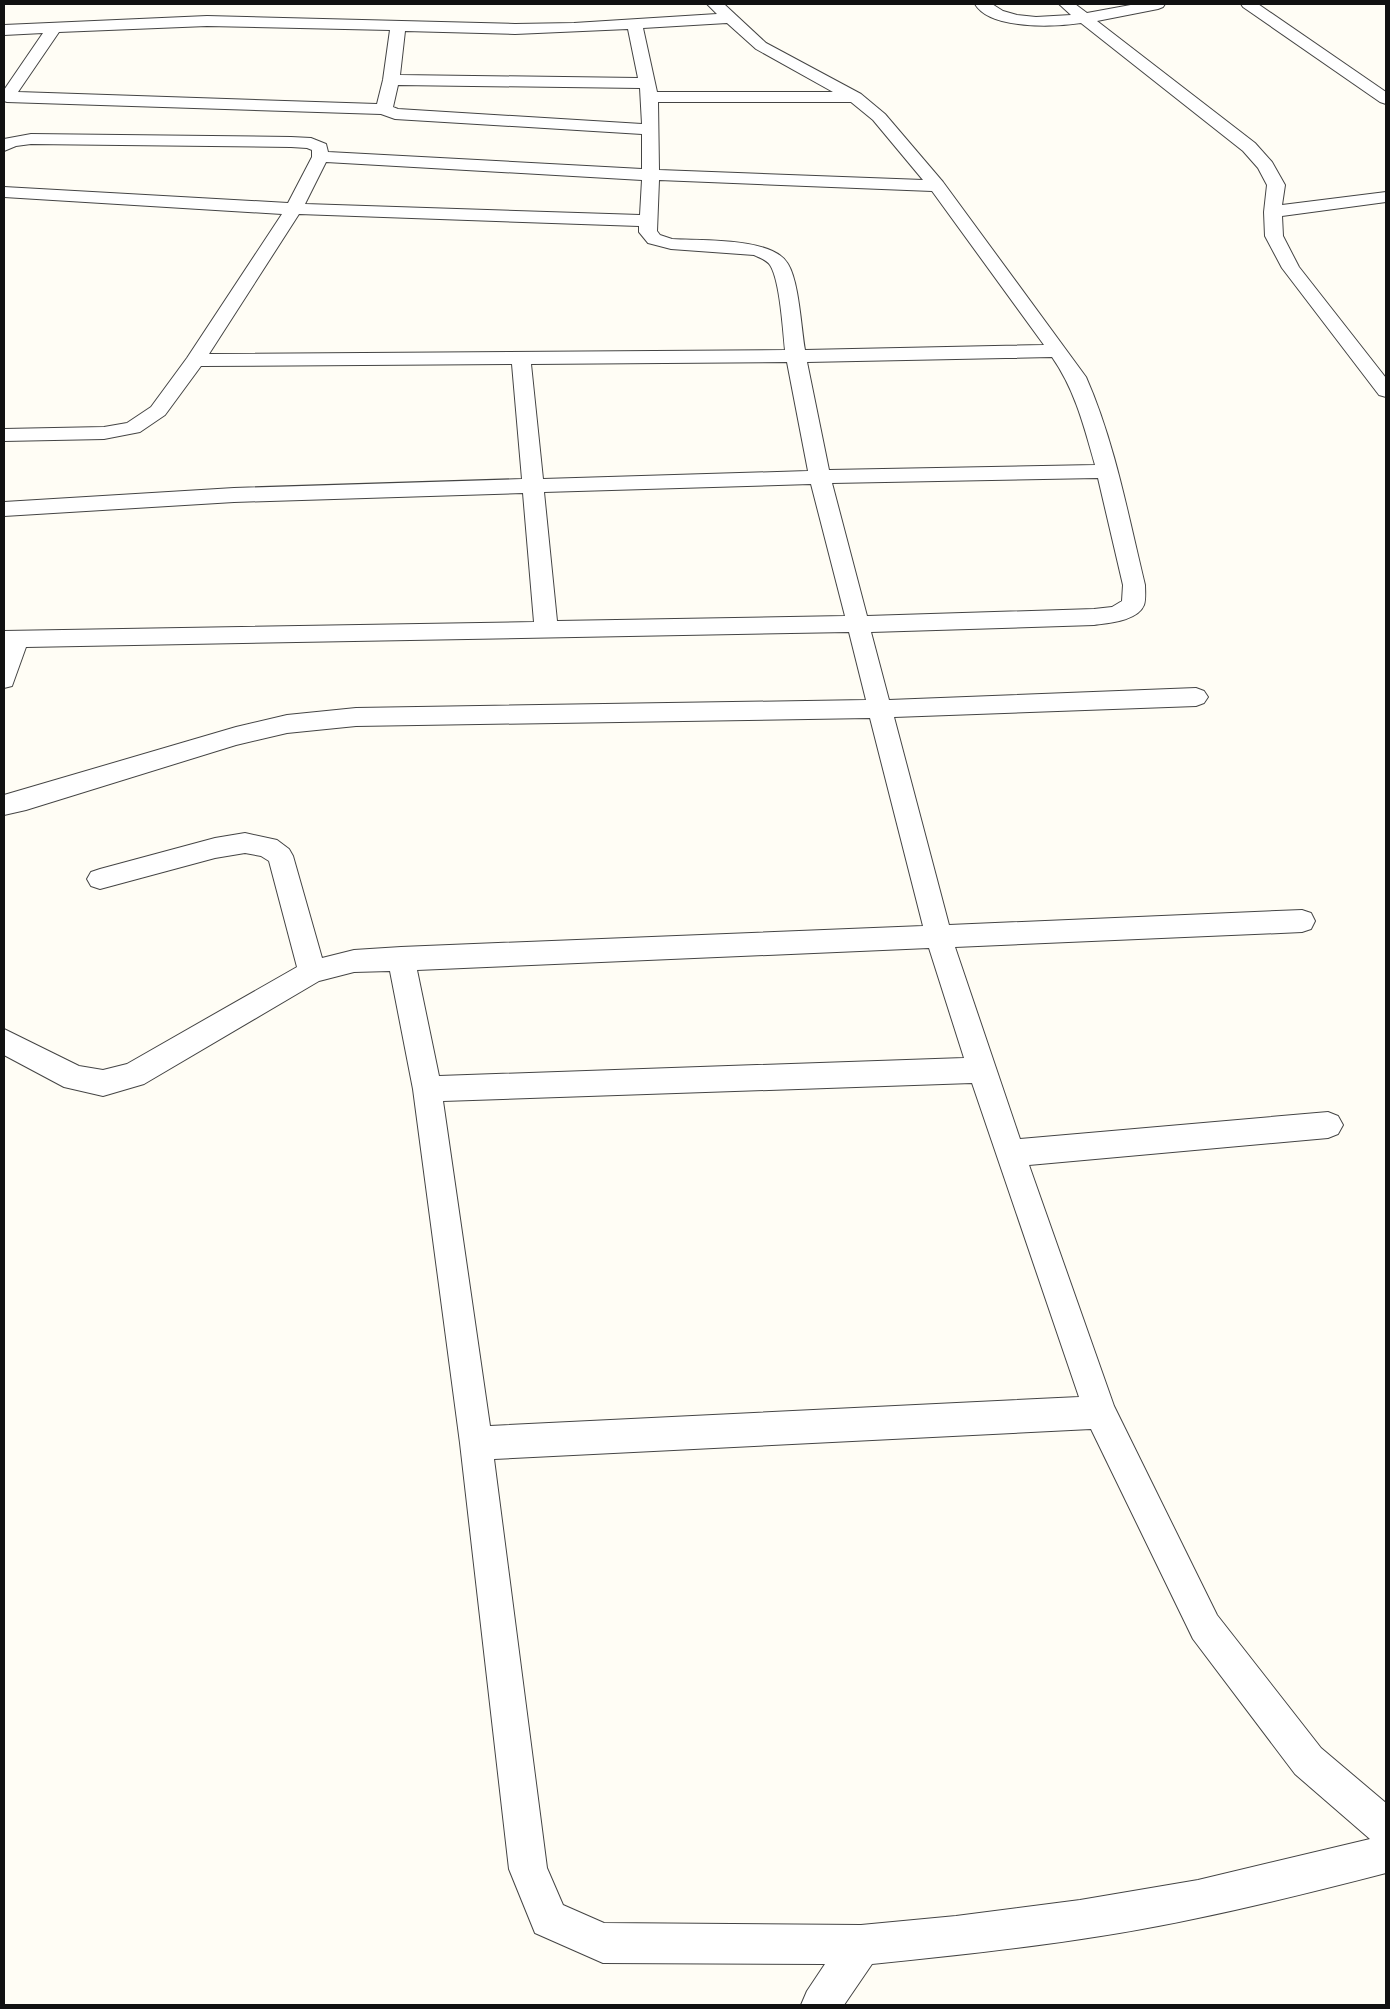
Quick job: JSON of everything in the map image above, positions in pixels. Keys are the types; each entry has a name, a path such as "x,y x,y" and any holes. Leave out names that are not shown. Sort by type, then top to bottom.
{"street":[{"path":"982,4 997,14 1018,20 1038,22 1084,17 1158,4"},
{"path":"1066,4 1249,147 1266,166 1276,184 1273,212 1274,236 1291,268 1386,391"},
{"path":"1248,4 1386,99"},
{"path":"4,30 54,28 126,18 515,29 635,25 722,11 761,46 855,97 879,116 937,186 1058,351 1076,377 1088,406 1107,472 1134,584 1134,604 1118,614 1094,618 11,639 4,680"},
{"path":"635,25 648,90 651,130 648,232 654,239 671,244 757,250 773,257 780,264 785,280 796,356 820,477 939,938 982,1070 1100,1412 1205,1627 1308,1761 1386,1828"},
{"path":"384,108 391,80 398,26"},
{"path":"54,28 7,97 158,103 384,108 395,114 416,117 651,130"},
{"path":"391,80 855,97"},
{"path":"137,140 158,103"},
{"path":"4,146 12,141 31,138 311,143 320,148 320,157 294,209 195,360 158,411 133,428 104,433 4,434"},
{"path":"320,157 937,186"},
{"path":"4,192 294,209 648,221"},
{"path":"1273,212 1386,197"},
{"path":"195,360 796,356 1058,351"},
{"path":"520,358 546,629"},
{"path":"4,508 224,495 820,477 1107,472"},
{"path":"4,805 236,736 286,724 366,717 880,709 1196,698"},
{"path":"100,879 215,848 245,843 268,847 280,856 312,972"},
{"path":"4,1041 74,1078 103,1083 134,1075 312,972 354,961 939,938 1302,921"},
{"path":"402,958 427,1089 476,1443 528,1869 549,1919 603,1943 860,1945 965,1935 1189,1901 1386,1854"},
{"path":"427,1089 982,1070"},
{"path":"1011,1153 1328,1125"},
{"path":"476,1443 1100,1412"},
{"path":"821,2005 860,1945"}]}
